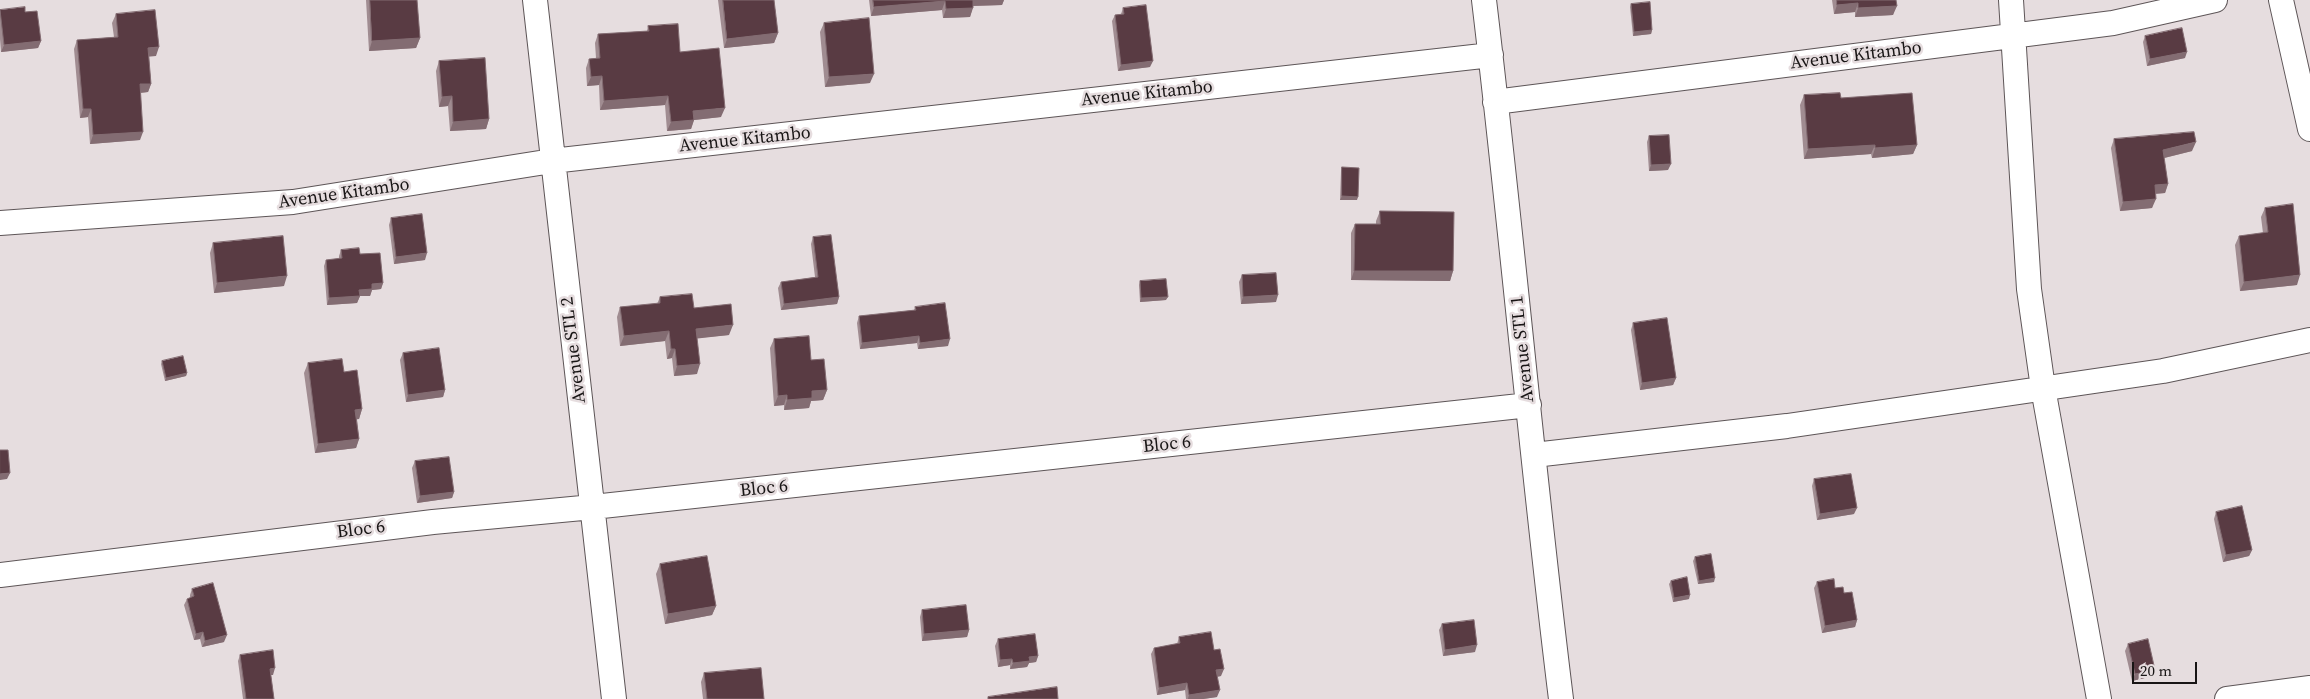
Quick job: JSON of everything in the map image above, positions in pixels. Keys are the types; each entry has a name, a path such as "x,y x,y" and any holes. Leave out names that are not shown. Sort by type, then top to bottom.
{"street":[{"name":"Avenue STL 2","path":"535,0 614,699"},
{"name":"Avenue STL 1","path":"1484,0 1529,406 1543,557 1561,699"},
{"path":"2011,0 2029,289 2043,388 2099,699"},
{"name":"Avenue Kitambo","path":"1495,102 2113,23 2216,0"},
{"path":"2281,0 2310,129"},
{"name":"Avenue Kitambo","path":"0,223 293,202 552,162 1491,55"},
{"path":"1534,455 1787,426 2163,371 2310,340"},
{"name":"Bloc 6","path":"0,575 433,522 593,508 1529,406"},
{"path":"2227,699 2310,688"}],"building":[{"path":"370,0 417,0 420,38 372,41"},
{"path":"723,0 774,0 778,33 727,39"},
{"path":"873,0 973,0 973,8 946,9 945,1 874,7"},
{"path":"1837,0 1896,0 1897,6 1858,8 1858,3 1837,5"},
{"path":"1650,2 1652,30 1634,32 1631,4"},
{"path":"1146,5 1153,61 1121,65 1115,15 1124,14 1123,8"},
{"path":"25,7 25,12 37,11 41,41 4,45 0,10"},
{"path":"155,10 159,47 148,48 151,84 140,84 143,132 93,135 91,109 83,109 77,40 118,37 116,14"},
{"path":"869,18 874,74 829,77 824,23"},
{"path":"678,24 680,52 719,48 725,108 693,111 694,120 671,122 668,96 604,101 602,76 591,77 589,59 600,58 598,34 649,31 648,26"},
{"path":"2182,28 2187,52 2150,59 2145,36"},
{"path":"485,58 489,119 453,122 452,96 442,97 439,61"},
{"path":"1840,93 1841,98 1912,93 1917,145 1875,148 1875,145 1808,149 1804,95"},
{"path":"2194,132 2196,142 2163,150 2168,184 2155,185 2156,199 2123,202 2114,139"},
{"path":"1669,135 1671,164 1651,165 1649,136"},
{"path":"1342,167 1359,168 1358,197 1342,196"},
{"path":"2293,204 2300,275 2244,282 2239,236 2268,232 2265,208"},
{"path":"1380,211 1454,212 1453,271 1354,271 1355,224 1380,224"},
{"path":"422,214 427,253 396,257 391,218"},
{"path":"831,235 839,297 784,304 781,282 818,277 813,237"},
{"path":"283,236 287,276 217,283 213,243"},
{"path":"359,248 360,254 380,253 383,283 372,284 372,289 359,290 360,296 329,298 326,260 342,258 341,250"},
{"path":"1276,273 1278,295 1243,297 1242,275"},
{"path":"1166,279 1168,297 1141,298 1140,281"},
{"path":"692,294 694,308 731,304 733,325 696,329 700,364 677,366 675,349 671,349 669,331 624,336 620,307 660,303 660,297"},
{"path":"945,303 950,339 920,343 919,336 862,343 859,316 916,310 915,307"},
{"path":"1667,318 1676,378 1642,383 1633,323"},
{"path":"809,336 811,360 824,359 827,390 812,391 812,398 787,400 787,395 778,396 774,339"},
{"path":"439,348 445,390 408,395 403,353"},
{"path":"183,356 187,373 166,378 162,361"},
{"path":"342,359 344,372 357,370 362,409 355,410 359,439 318,444 308,363"},
{"path":"0,450 8,450 10,473 0,474"},
{"path":"449,457 454,492 420,496 415,461"},
{"path":"1851,474 1857,508 1820,514 1814,479"},
{"path":"2242,506 2252,550 2226,555 2216,512"},
{"path":"1711,554 1715,578 1699,581 1695,557"},
{"path":"707,556 716,606 668,614 660,564"},
{"path":"1687,577 1690,595 1674,598 1671,581"},
{"path":"1834,579 1835,588 1843,587 1844,593 1852,592 1857,620 1825,626 1817,582"},
{"path":"213,583 227,635 205,641 203,632 196,634 187,599 194,596 192,589"},
{"path":"966,605 969,630 924,634 922,610"},
{"path":"1474,620 1477,645 1445,650 1442,624"},
{"path":"1211,632 1214,650 1220,649 1224,669 1216,670 1220,690 1189,695 1187,683 1159,688 1154,648 1180,643 1179,637"},
{"path":"1035,634 1038,656 1029,657 1030,661 1013,663 1012,659 1000,660 998,639"},
{"path":"2148,639 2155,670 2135,674 2128,644"},
{"path":"273,650 275,668 270,669 274,699 246,699 240,655"},
{"path":"761,668 764,699 707,699 704,673"},
{"path":"1057,687 1058,699 988,699 988,697"}]}
